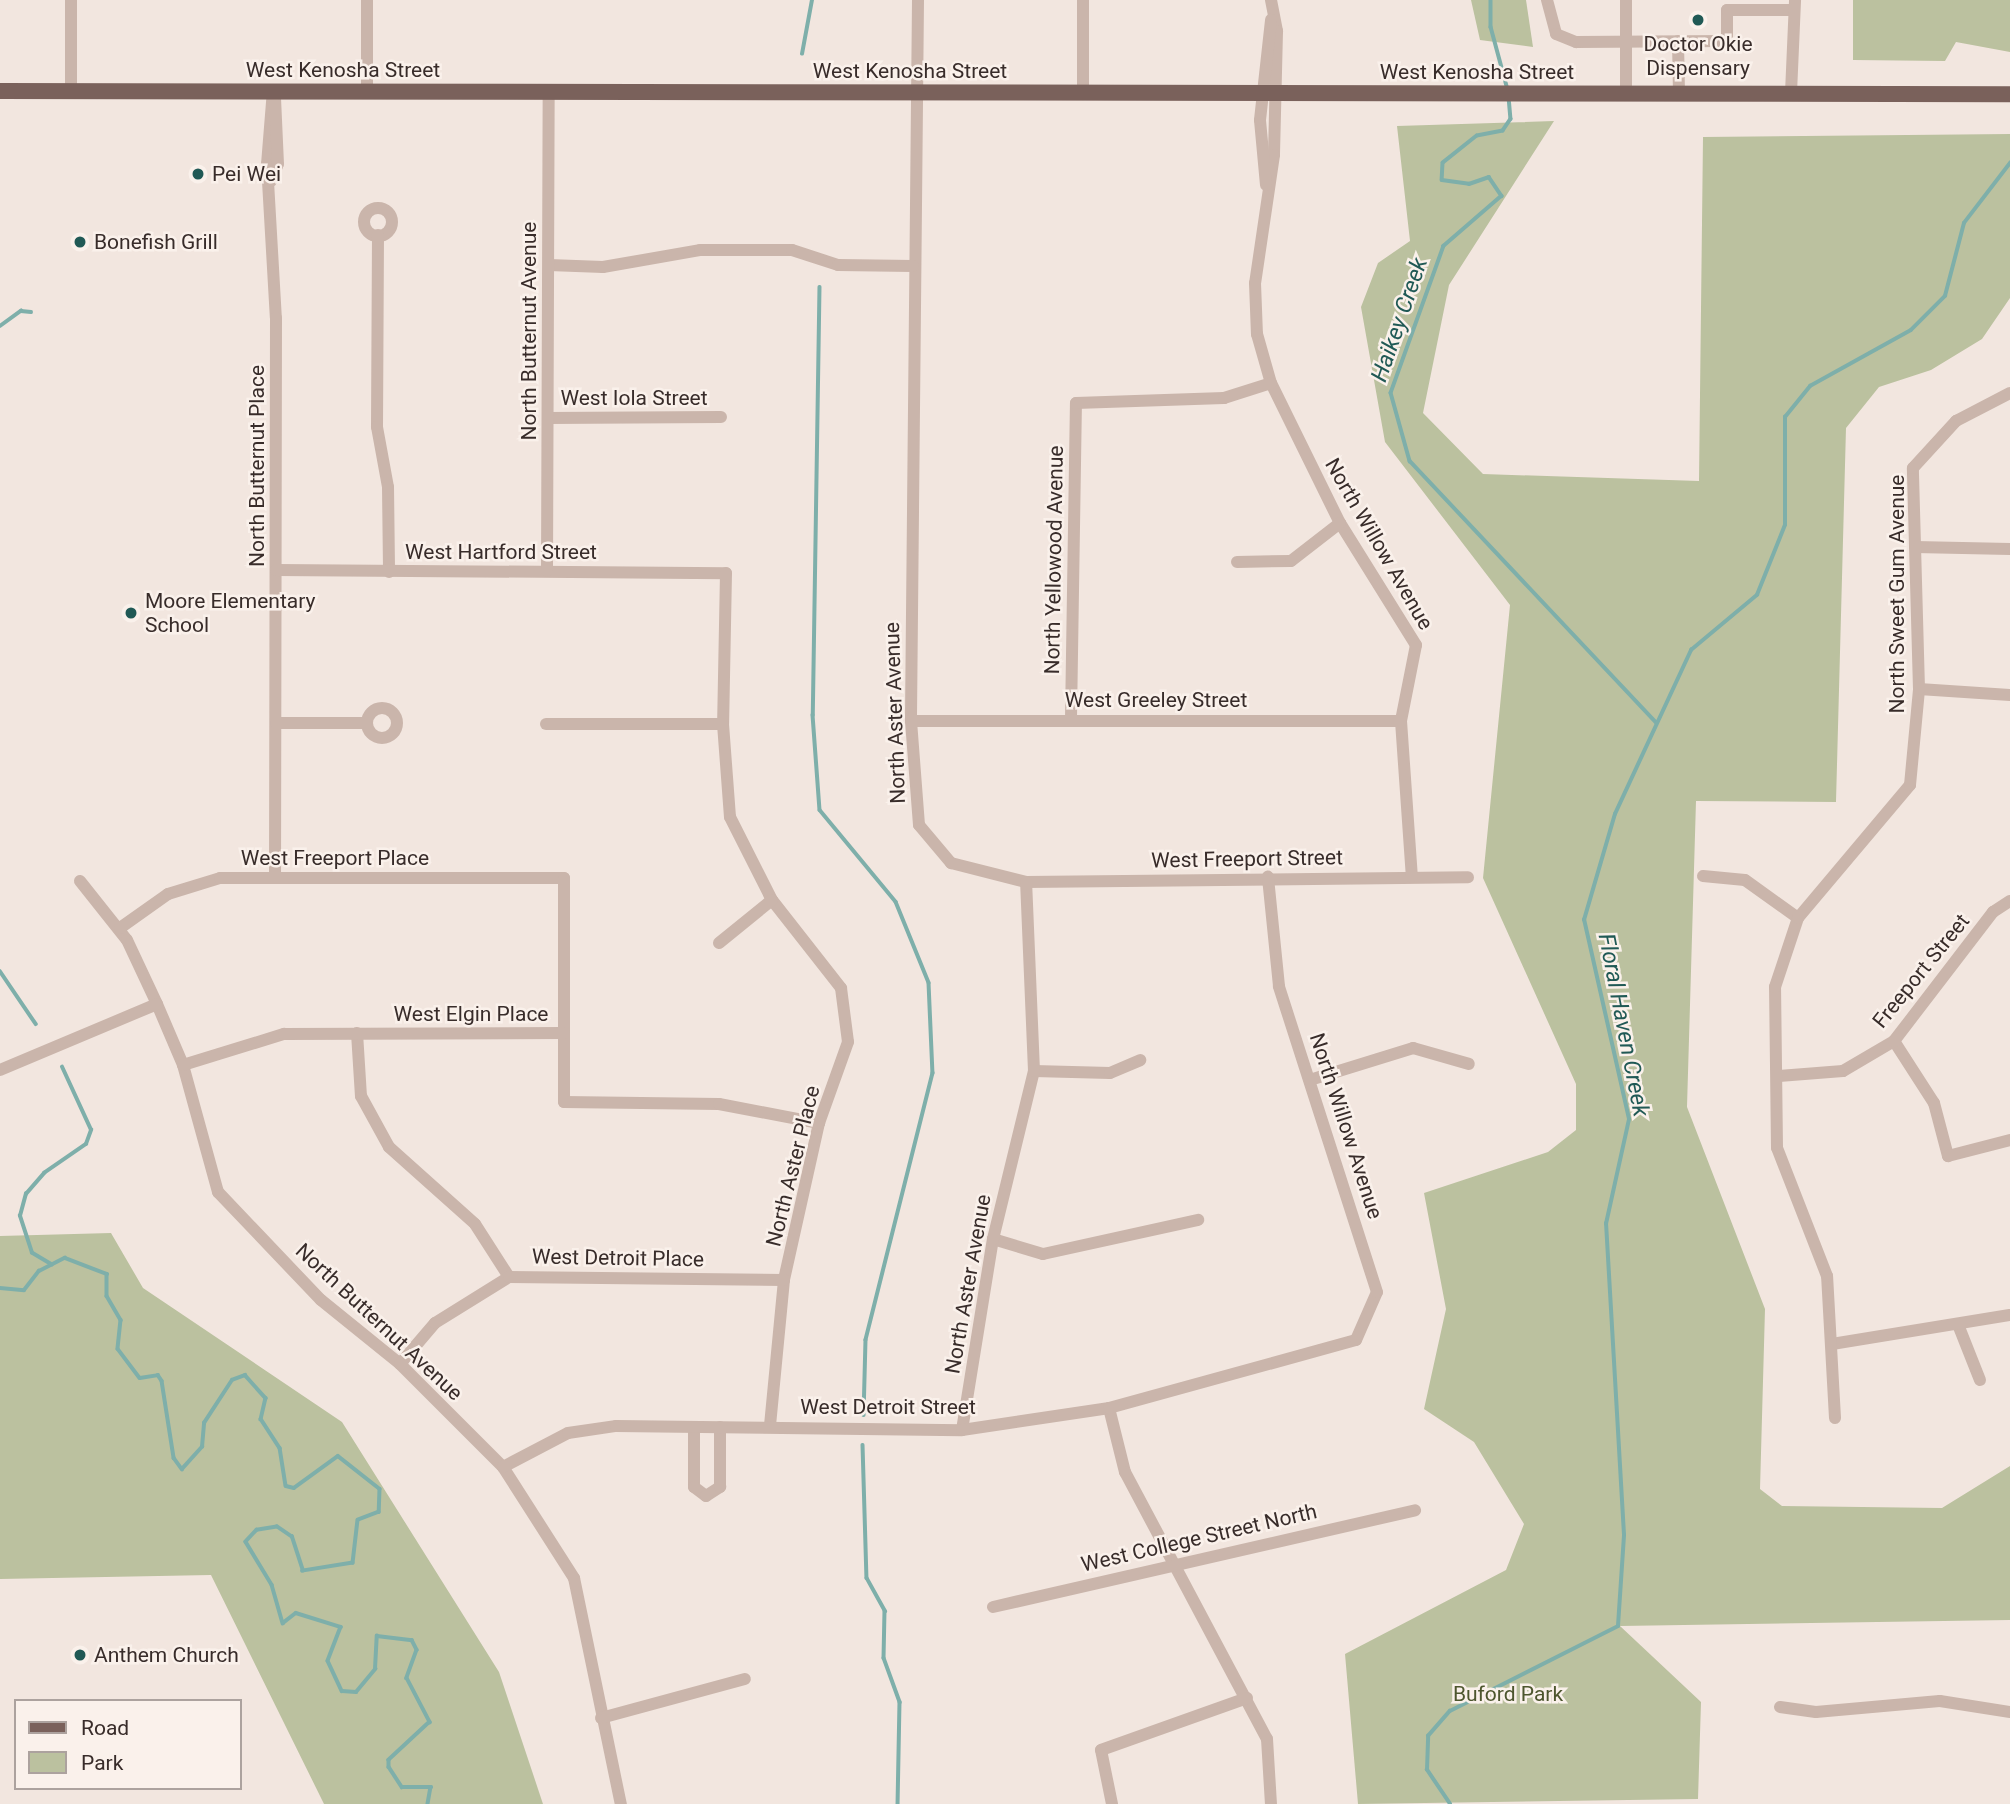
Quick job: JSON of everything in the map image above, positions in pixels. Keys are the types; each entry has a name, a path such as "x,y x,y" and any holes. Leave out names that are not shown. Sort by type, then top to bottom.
{"main road":[{"name":"West Kenosha Street","path":"0,91 2010,94"}],"street":[{"path":"71,0 71,91"},
{"path":"367,0 367,90"},
{"name":"North Aster Avenue","path":"918,0 913,266 911,722 919,825 951,863 1026,882 1034,1071 993,1239 962,1430"},
{"path":"1083,0 1083,92"},
{"name":"North Willow Avenue","path":"1270,0 1269,200 1254,309 1271,383 1340,523 1416,645 1401,721 1412,877"},
{"path":"1548,0 1556,34 1576,42 1727,41 1727,10 1795,5 1791,93"},
{"path":"1626,0 1626,93"},
{"path":"1678,41 1679,93"},
{"name":"North Butternut Place","path":"273,90 278,164 271,181 276,570 275,877"},
{"name":"North Butternut Avenue","path":"547,571 549,91"},
{"path":"377,235 377,427 388,487 389,572"},
{"path":"549,265 603,267 700,250 792,250 838,265 913,266"},
{"name":"North Yellowood Avenue","path":"1071,718 1076,403 1224,398 1271,383"},
{"name":"North Sweet Gum Avenue","path":"1835,1419 1827,1276 1777,1148 1779,1076 1775,987 1798,918 1910,785 1919,689 1913,468 1956,421 2010,393"},
{"name":"West Iola Street","path":"548,418 721,417"},
{"path":"1237,562 1291,561 1340,523"},
{"path":"1915,547 2010,549"},
{"name":"West Hartford Street","path":"276,570 726,573"},
{"name":"North Aster Place","path":"726,573 723,724 730,817 772,900 841,988 848,1042 819,1123 784,1280 770,1426"},
{"path":"1919,689 2010,695"},
{"name":"West Greeley Street","path":"911,722 1071,718 1401,721"},
{"path":"276,723 366,723"},
{"path":"546,724 723,724"},
{"path":"1703,876 1745,880 1798,918"},
{"name":"West Freeport Place","path":"120,928 197,882 275,877 564,878 564,1033"},
{"name":"North Willow Avenue","path":"1268,877 1279,986 1313,1079 1377,1292 1356,1340"},
{"name":"West Freeport Street","path":"1026,882 1268,877 1468,877"},
{"name":"North Butternut Avenue","path":"80,881 120,928 157,1004 183,1065 218,1192 321,1300 400,1364 503,1467 574,1578 621,1804"},
{"path":"719,943 772,900"},
{"name":"Freeport Street","path":"1779,1076 1843,1071 1894,1041 1993,912 2010,901"},
{"path":"0,1070 157,1004"},
{"path":"357,1032 361,1096 389,1147 475,1224 509,1277"},
{"name":"West Elgin Place","path":"183,1065 270,1036 357,1032 564,1033 564,1102 719,1104 819,1123"},
{"path":"1894,1041 1934,1103 1948,1156 2010,1140"},
{"path":"1313,1079 1413,1048 1469,1064"},
{"path":"1034,1071 1110,1073 1140,1060"},
{"path":"993,1239 1043,1254 1198,1220"},
{"name":"West Detroit Place","path":"400,1364 435,1323 509,1277 784,1280"},
{"path":"1832,1344 1959,1327 2010,1315"},
{"path":"1959,1327 1980,1380"},
{"name":"West Detroit Street","path":"503,1467 568,1433 615,1426 962,1430 1109,1408 1356,1340"},
{"path":"1109,1408 1125,1472 1170,1563 1247,1698 1267,1740 1271,1804"},
{"path":"694,1428 694,1488 706,1496 720,1487 720,1427"},
{"name":"West College Street North","path":"993,1607 1170,1563 1415,1510"},
{"path":"601,1718 746,1679"},
{"path":"1112,1804 1101,1750 1247,1698"},
{"path":"1780,1707 1816,1712 1940,1701 2010,1712"}],"green space":[{"path":"1471,0 1526,0 1533,47 1480,40"},
{"path":"1853,0 2010,0 2010,52 1956,42 1945,61 1853,60"},
{"name":"Buford Park","path":"1554,121 1449,285 1423,413 1483,474 1699,481 1703,137 2010,134 2010,298 1982,339 1931,370 1879,387 1846,428 1836,802 1696,801 1687,1107 1765,1309 1760,1489 1782,1506 1942,1508 2010,1466 2010,1620 1620,1626 1701,1702 1698,1799 1358,1804 1345,1654 1506,1570 1524,1524 1474,1442 1424,1409 1446,1309 1424,1193 1548,1152 1576,1130 1576,1084 1483,878 1510,605 1385,442 1361,307 1378,263 1410,241 1397,126"},
{"path":"111,1233 143,1288 342,1422 499,1672 543,1804 324,1804 211,1575 0,1579 0,1236"}],"waterway":[{"path":"802,54 812,0"},
{"name":"Haikey Creek","path":"1491,0 1491,27 1508,90"},
{"name":"Haikey Creek","path":"1509,97 1511,119 1503,131 1477,136 1443,163 1442,180 1469,184 1489,177 1502,196 1444,246 1391,393 1410,461 1656,722"},
{"name":"Floral Haven Creek","path":"1450,1804 1427,1770 1428,1736 1450,1711 1618,1626 1624,1535 1606,1224 1629,1119 1584,920 1615,814 1691,650 1757,595 1785,525 1785,417 1810,386 1911,330 1945,296 1964,223 2010,163"},
{"path":"820,287 813,715 820,810 896,902 929,983 933,1073 866,1340 864,1415"},
{"path":"0,326 21,311 31,312"},
{"path":"0,971 36,1024"},
{"path":"52,1265 32,1253 20,1216 26,1194 44,1173 86,1144 91,1130 62,1067"},
{"name":"Haikey Creek","path":"0,1288 24,1290 39,1271 65,1258 107,1274 107,1296 121,1320 118,1349 140,1378 158,1375 162,1381 174,1458 182,1469 202,1447 204,1423 232,1380 245,1375 266,1398 261,1419 280,1448 286,1486 294,1488 338,1456 380,1489 379,1512 358,1520 353,1563 303,1571 292,1537 277,1527 257,1530 246,1542 272,1585 283,1623 296,1613 341,1627 328,1661 342,1691 356,1692 375,1669 377,1636 412,1640 417,1650 407,1678 430,1722 389,1760 389,1767 402,1787 431,1787 428,1804"},
{"path":"863,1445 867,1578 885,1611 884,1658 900,1702 898,1804"}],"place":[{"name":"Doctor Okie Dispensary","path":"1698,20"},
{"name":"Pei Wei","path":"198,174"},
{"name":"Bonefish Grill","path":"80,242"},
{"name":"Moore Elementary School","path":"131,613"},
{"name":"Anthem Church","path":"80,1655"}]}
